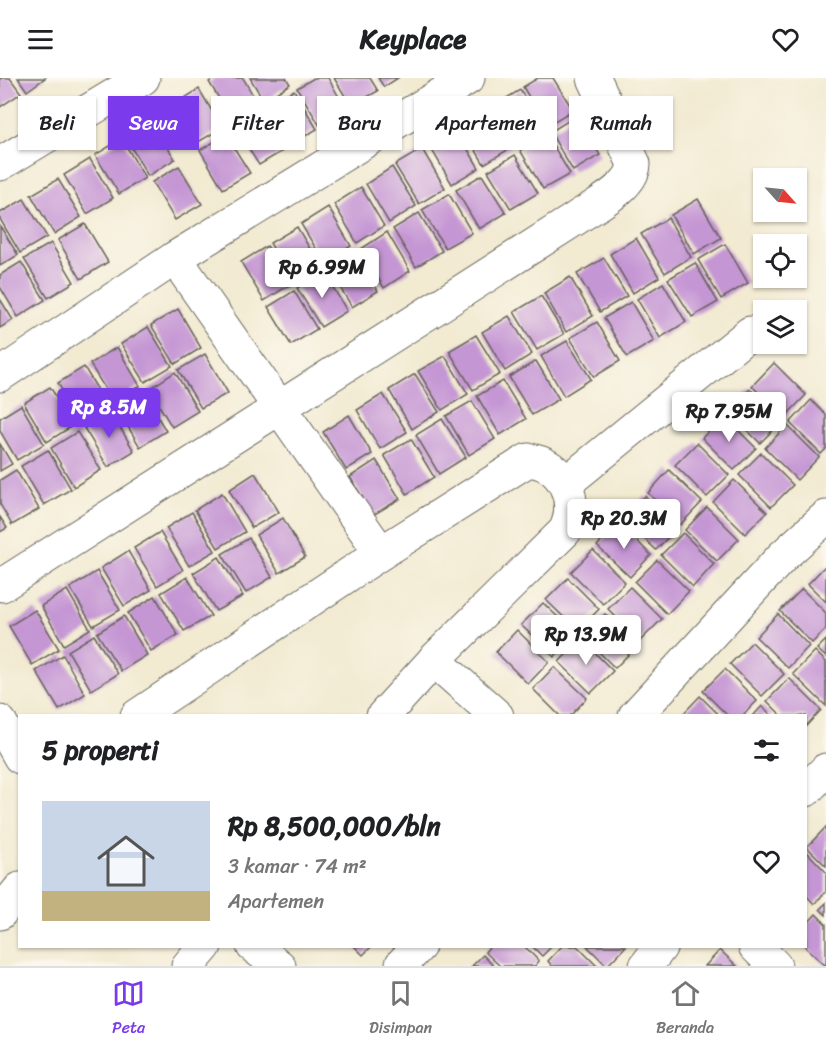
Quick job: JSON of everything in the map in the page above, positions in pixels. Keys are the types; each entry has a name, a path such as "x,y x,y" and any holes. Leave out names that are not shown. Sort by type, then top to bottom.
{"street":[{"path":"0,164 143,78"},
{"path":"0,375 175,258 468,78"},
{"path":"2,585 575,219 622,185 630,176 634,164 594,78"},
{"path":"175,258 381,553"},
{"path":"566,483 750,333"},
{"path":"143,714 381,553 528,460 540,461 549,466 566,483 572,509 565,531 434,660 385,714"},
{"path":"637,714 783,556 826,517"},
{"path":"434,660 495,714"},
{"path":"0,722 18,754"},
{"path":"807,789 826,770"},
{"path":"0,913 18,891"},
{"path":"188,966 203,948"},
{"path":"256,948 279,966"},
{"path":"646,966 660,948"},
{"path":"756,948 776,966"}],"building":[{"path":"0,78 10,78 21,93 0,107"},
{"path":"18,78 45,78 27,91"},
{"path":"215,78 243,78 253,96 217,96 209,82"},
{"path":"250,78 286,78 290,84 272,96 261,96"},
{"path":"314,78 328,78 338,96 317,96 317,121 305,101 305,96 302,96 297,88"},
{"path":"334,78 370,78 378,91 369,96 345,96"},
{"path":"378,78 398,78 384,87"},
{"path":"538,78 553,78 569,104 569,112 557,119 557,96 528,96 523,87"},
{"path":"199,89 211,109 211,135 199,142 199,96 188,96"},
{"path":"294,90 298,96 285,96"},
{"path":"520,90 524,96 510,96"},
{"path":"305,109 317,129 305,136"},
{"path":"569,120 569,150 597,150 600,155 573,171 557,144 557,128"},
{"path":"211,144 211,150 235,150 250,173 223,189 200,150"},
{"path":"108,147 108,150 128,150 145,178 119,194 95,155"},
{"path":"133,150 169,150 175,159 148,176"},
{"path":"250,150 284,150 259,165"},
{"path":"423,150 445,188 419,204 395,165"},
{"path":"432,150 468,150 479,168 452,184"},
{"path":"476,150 508,150 484,164"},
{"path":"520,150 556,150 570,174 543,189"},
{"path":"515,155 538,193 511,209 488,171"},
{"path":"90,159 113,198 87,214 64,175"},
{"path":"179,166 202,204 175,220 152,182"},
{"path":"392,167 416,206 389,223 366,184"},
{"path":"482,175 506,213 479,229 456,190"},
{"path":"58,179 81,217 54,234 31,195"},
{"path":"361,187 384,226 357,243 334,204"},
{"path":"449,194 472,233 445,248 422,210"},
{"path":"24,199 47,237 20,253 0,219 0,213"},
{"path":"698,199 721,238 694,254 671,215"},
{"path":"328,207 351,246 324,262 301,224"},
{"path":"419,213 442,251 416,267 393,229"},
{"path":"668,218 691,257 665,273 641,234"},
{"path":"85,224 108,262 81,279 58,240"},
{"path":"0,226 18,255 0,266"},
{"path":"297,227 320,266 293,282 270,243"},
{"path":"387,232 410,271 384,288 361,249"},
{"path":"636,238 659,277 633,293 610,254"},
{"path":"51,243 74,282 48,298 24,259"},
{"path":"725,244 748,283 721,299 698,260"},
{"path":"267,246 291,284 264,301 241,262"},
{"path":"355,252 378,291 352,307 328,268"},
{"path":"604,258 627,296 600,312 577,274"},
{"path":"21,262 45,300 18,317 0,287 0,275"},
{"path":"695,263 718,302 692,317 668,279"},
{"path":"324,272 347,311 321,327 297,288"},
{"path":"570,277 593,316 566,332 544,293"},
{"path":"663,283 686,322 660,338 637,299"},
{"path":"294,291 317,329 291,345 268,307"},
{"path":"541,296 564,334 537,350 514,312"},
{"path":"0,299 13,320 0,328"},
{"path":"631,302 654,341 627,357 604,318"},
{"path":"178,309 201,348 175,364 151,325"},
{"path":"509,316 532,354 505,371 482,332"},
{"path":"597,322 620,361 594,377 570,338"},
{"path":"148,327 172,366 145,382 121,344"},
{"path":"476,335 500,374 473,390 449,351"},
{"path":"567,341 591,379 564,396 541,356"},
{"path":"117,347 140,386 113,402 90,364"},
{"path":"205,354 228,393 201,408 178,370"},
{"path":"445,356 468,394 442,410 418,371"},
{"path":"536,361 559,399 532,415 509,377"},
{"path":"774,363 806,395 784,418 752,386"},
{"path":"84,367 107,405 80,422 58,383"},
{"path":"175,372 198,411 172,427 149,389"},
{"path":"415,374 439,412 412,429 389,390"},
{"path":"503,381 526,419 500,435 477,396"},
{"path":"50,387 74,425 47,442 24,403"},
{"path":"750,389 782,421 760,443 728,411"},
{"path":"143,392 166,431 140,447 117,408"},
{"path":"383,394 407,432 380,449 357,410"},
{"path":"811,400 826,415 826,449 821,454 790,423"},
{"path":"472,401 495,439 469,455 446,416"},
{"path":"21,405 44,444 17,460 0,431 0,418"},
{"path":"111,412 134,451 108,467 84,428"},
{"path":"349,415 372,454 346,470 323,432"},
{"path":"724,416 756,448 734,470 702,438"},
{"path":"442,419 466,457 439,474 416,435"},
{"path":"787,425 819,457 797,480 765,448"},
{"path":"77,432 101,470 74,487 51,448"},
{"path":"411,439 434,477 407,494 384,455"},
{"path":"697,443 729,475 707,497 675,465"},
{"path":"0,444 12,464 0,471"},
{"path":"48,450 71,489 44,505 21,466"},
{"path":"761,453 793,485 771,507 739,475"},
{"path":"376,460 400,499 373,515 350,477"},
{"path":"16,470 39,509 12,525 0,504 0,480"},
{"path":"669,470 702,502 680,525 648,493"},
{"path":"255,473 279,512 252,528 229,490"},
{"path":"734,480 767,512 745,534 713,502"},
{"path":"222,493 245,532 218,548 195,510"},
{"path":"645,496 677,528 656,550 623,518"},
{"path":"707,507 739,539 717,561 685,530"},
{"path":"192,512 215,551 189,566 166,528"},
{"path":"0,517 7,528 0,532"},
{"path":"283,518 305,557 279,573 256,535"},
{"path":"619,523 651,555 630,577 597,546"},
{"path":"160,532 183,570 157,586 134,548"},
{"path":"683,533 714,564 693,587 661,555"},
{"path":"249,538 272,577 246,593 222,554"},
{"path":"593,550 625,582 603,604 571,572"},
{"path":"128,551 151,590 124,606 101,568"},
{"path":"219,557 243,596 216,611 193,573"},
{"path":"657,560 689,591 667,614 635,582"},
{"path":"826,565 826,602 808,584"},
{"path":"97,571 120,610 93,626 70,588"},
{"path":"187,577 211,616 184,631 161,593"},
{"path":"568,578 599,609 578,631 546,600"},
{"path":"630,587 662,619 640,641 608,609"},
{"path":"802,589 826,613 826,629 812,643 780,611"},
{"path":"67,590 90,629 64,645 41,606"},
{"path":"155,596 178,635 151,651 128,613"},
{"path":"543,603 576,634 554,657 521,625"},
{"path":"35,610 59,649 32,665 9,626"},
{"path":"605,614 637,646 615,668 583,636"},
{"path":"778,614 809,646 788,668 756,637"},
{"path":"124,616 147,655 121,671 97,633"},
{"path":"517,630 549,662 528,684 496,652"},
{"path":"94,635 118,674 91,690 68,651"},
{"path":"581,639 613,671 591,693 559,662"},
{"path":"826,640 826,657 817,649"},
{"path":"752,642 784,674 762,696 730,664"},
{"path":"815,651 826,662 826,706 793,674"},
{"path":"63,655 85,694 59,710 36,671"},
{"path":"554,667 587,698 572,714 558,714 533,689"},
{"path":"725,669 757,701 744,714 726,714 703,691"},
{"path":"789,678 821,710 807,725 807,714 780,714 767,701"},
{"path":"700,696 718,714 683,714"},
{"path":"762,706 770,714 755,714"},
{"path":"826,827 826,866 807,847"},
{"path":"807,852 826,872 826,892 814,904 807,896"},
{"path":"826,903 826,915 820,909"},
{"path":"816,914 826,924 826,966 806,948 807,924"},
{"path":"356,948 370,948 363,955"},
{"path":"488,948 526,948 539,961 535,966 500,966 485,952"},
{"path":"534,948 550,948 542,956"},
{"path":"560,948 579,948 597,966 552,966 548,961"},
{"path":"589,948 624,948 607,966"},
{"path":"720,950 737,966 705,966"},
{"path":"483,955 494,966 472,966"}]}
